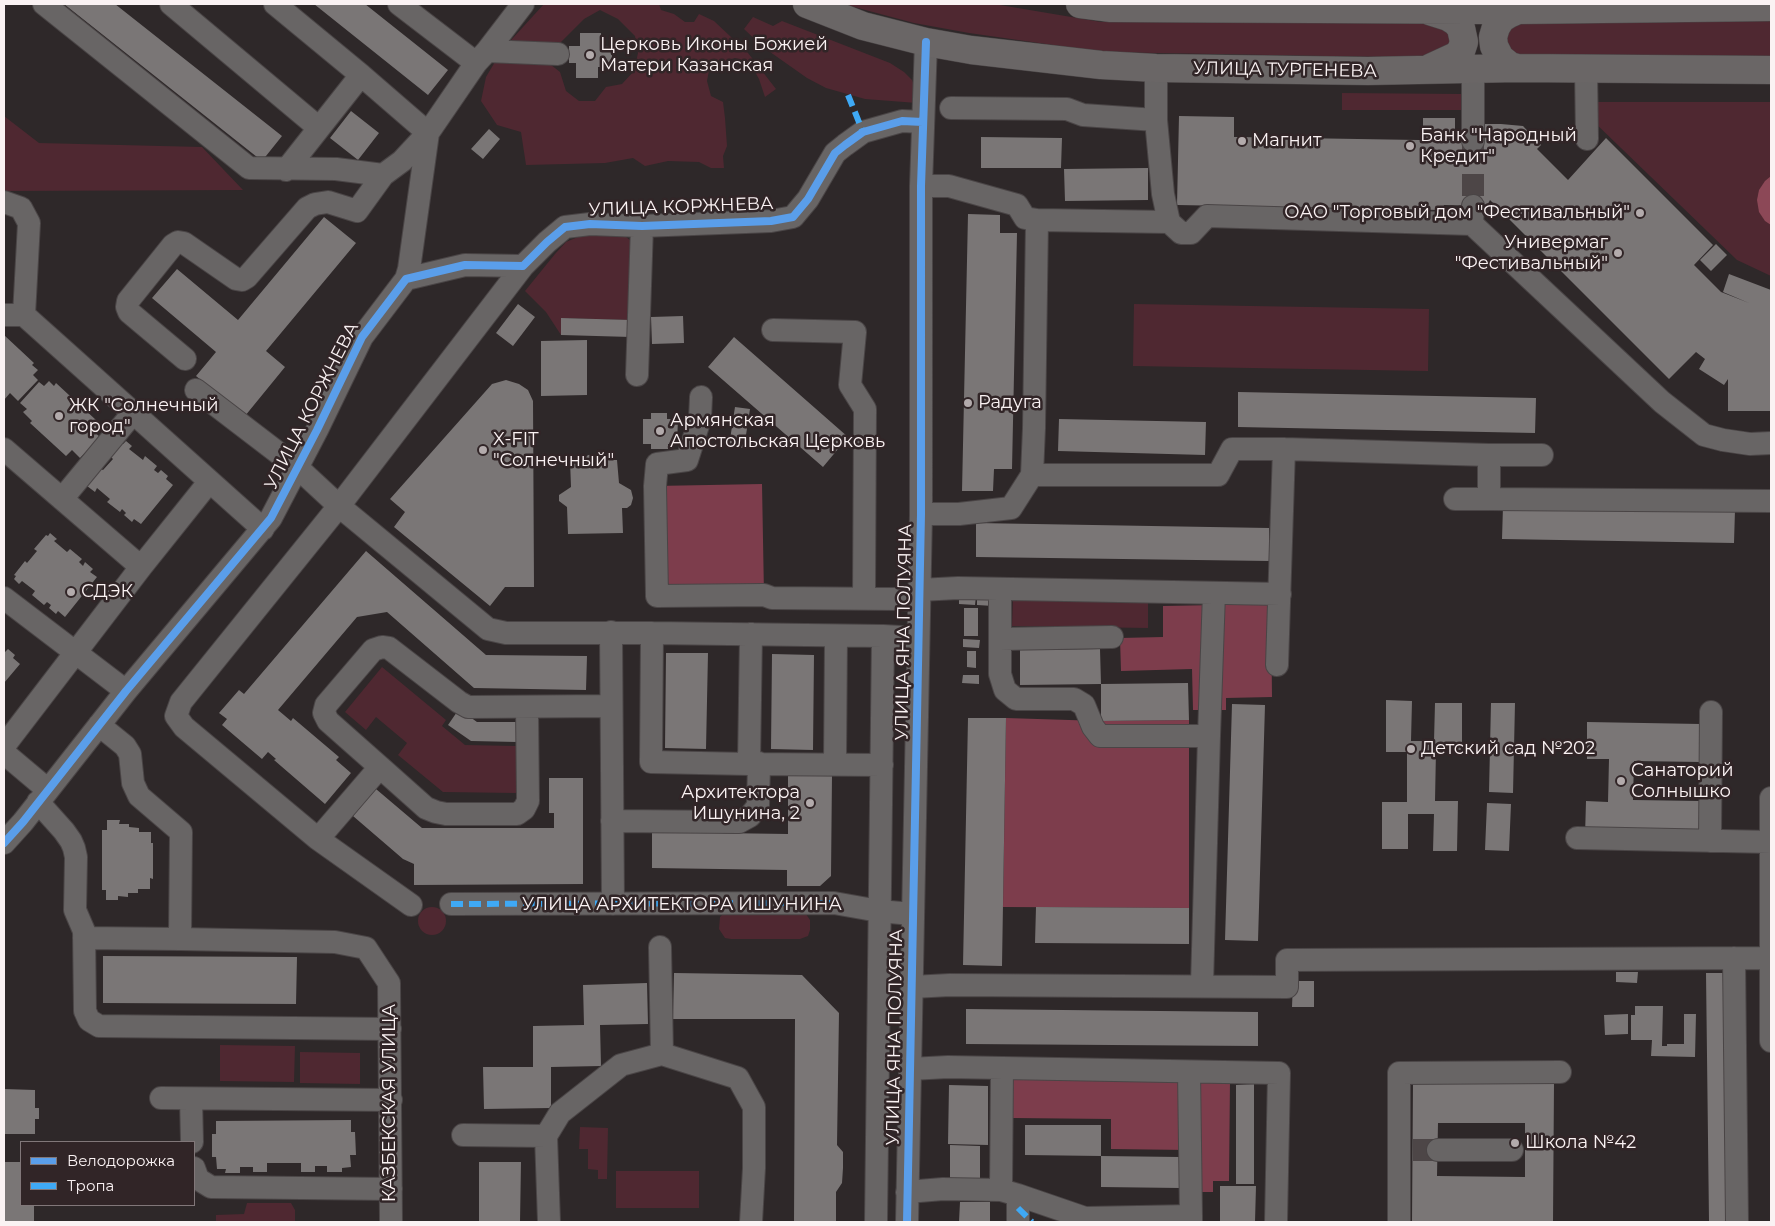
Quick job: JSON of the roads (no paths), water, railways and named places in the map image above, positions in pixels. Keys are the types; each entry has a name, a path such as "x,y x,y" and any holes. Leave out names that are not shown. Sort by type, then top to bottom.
{"main road":[{"name":"УЛИЦА ТУРГЕНЕВА","path":"807,4 863,26 926,42 972,50 1081,63 1156,68 1424,71 1516,68 1771,70"},
{"path":"1080,4 1111,8 1298,6 1423,10 1756,6"},
{"path":"1423,10 1448,17 1456,22 1464,35 1461,51 1456,56 1424,71"},
{"path":"1516,68 1500,58 1494,46 1493,36 1501,19 1518,10"}],"street":[{"path":"44,4 249,168 336,170 383,175"},
{"path":"171,4 319,128"},
{"path":"275,4 362,75 428,133"},
{"path":"399,4 481,57 558,54"},
{"path":"186,360 129,312 127,307 128,301 173,245 178,242 184,242 236,279 242,280 247,277 307,208 315,204 328,202 357,211 383,175 402,161 428,133 481,57 523,4"},
{"name":"УЛИЦА ЯНА ПОЛУЯНА","path":"907,1222 912,914 922,514 921,186 926,42"},
{"path":"1156,68 1156,120 1162,194 1169,222 1181,232 1191,233 1207,216 1473,215 1662,402 1704,435 1750,444 1771,443"},
{"path":"1586,69 1587,139"},
{"path":"1473,70 1473,141"},
{"path":"286,170 362,75"},
{"path":"951,108 1067,109 1083,115 1156,120"},
{"name":"УЛИЦА КОРЖНЕВА","path":"318,839 184,727 176,716 181,702 339,506 523,266 565,227 590,224 642,226 771,221 793,217 808,199 835,153 845,145 864,132 902,121 923,122"},
{"path":"406,279 428,133"},
{"path":"921,186 949,186 1017,204 1025,218 1037,220 1169,222"},
{"path":"4,202 21,208 29,223 14,315 133,413 263,529"},
{"path":"922,514 959,514 1011,508 1032,475 1037,220"},
{"path":"637,375 642,226"},
{"path":"406,279 465,265 523,266"},
{"name":"УЛИЦА КОРЖНЕВА","path":"4,843 126,691 271,518 298,468 362,337 406,279"},
{"path":"773,330 855,332 850,385 866,409 864,598"},
{"path":"196,390 298,468 339,506 488,629 506,633 652,632 918,638"},
{"path":"701,397 700,419 687,460 657,464 655,486 657,596 764,595 772,598 901,599 958,588 1280,594"},
{"path":"62,500 133,413"},
{"path":"4,449 141,568"},
{"path":"1032,475 1218,475 1232,449 1542,455"},
{"path":"1277,665 1284,449"},
{"path":"1489,455 1489,499"},
{"path":"210,482 141,568 5,745 43,796 74,848 76,857 75,910 84,931 85,1011 89,1020 99,1026 390,1028"},
{"path":"1455,499 1771,501"},
{"path":"1000,589 1000,674 1005,690 1016,699 1074,699 1084,705 1093,728 1100,736 1209,736"},
{"path":"1202,985 1214,593"},
{"path":"4,598 126,691"},
{"path":"611,632 613,904"},
{"path":"652,632 651,762 882,765"},
{"path":"612,821 739,822 750,816 758,806 754,763 751,634"},
{"path":"836,636 836,763"},
{"path":"876,1222 883,636"},
{"path":"1000,639 1112,638"},
{"path":"528,708 528,801 524,809 517,814 446,814 426,808 328,721 324,713 326,705 373,650 382,647 390,648 468,707 611,706"},
{"path":"1710,841 1711,712"},
{"path":"84,938 180,939 181,832 140,796 133,783 130,754 125,746 99,725"},
{"path":"380,767 318,839 411,905"},
{"path":"1771,798 1771,1041"},
{"path":"1576,838 1771,842"},
{"name":"УЛИЦА АРХИТЕКТОРА ИШУНИНА","path":"451,904 834,903 879,911 912,914"},
{"name":"КАЗБЕКСКАЯ УЛИЦА","path":"180,939 335,942 366,948 389,983 391,1222"},
{"path":"660,947 662,1054"},
{"path":"1734,958 1737,1222"},
{"path":"912,987 950,985 1287,987 1287,960 1771,958"},
{"path":"549,1222 546,1136 560,1113 621,1065 662,1054 738,1078 754,1107 754,1168 751,1222"},
{"path":"910,1069 948,1067 1279,1073 1276,1222"},
{"path":"1002,1068 1009,1193 1018,1222"},
{"path":"908,1192 943,1189 1009,1193 1085,1218 1190,1219 1189,1072"},
{"path":"1398,1222 1406,1150 1399,1073 1560,1072"},
{"path":"161,1098 391,1100"},
{"path":"191,1099 192,1141"},
{"path":"463,1135 546,1136"},
{"path":"1438,1150 1512,1150"},
{"path":"195,1171 198,1179 211,1187 391,1189"}],"tunnel":[{"path":"1473,141 1473,206"},
{"path":"1413,1150 1438,1150"}],"place":[{"name":"Церковь Иконы Божией Матери Казанская","path":"590,55"},
{"name":"Магнит","path":"1242,141"},
{"name":"Банк \"Народный Кредит\"","path":"1410,146"},
{"name":"ОАО \"Торговый дом \"Фестивальный\"","path":"1640,213"},
{"name":"Универмаг \"Фестивальный\"","path":"1618,253"},
{"name":"Радуга","path":"968,403"},
{"name":"ЖК \"Солнечный город\"","path":"59,416"},
{"name":"Армянская Апостольская Церковь","path":"660,431"},
{"name":"X-FIT \"Солнечный\"","path":"483,450"},
{"name":"СДЭК","path":"71,592"},
{"name":"Детский сад №202","path":"1411,749"},
{"name":"Санаторий Солнышко","path":"1621,781"},
{"name":"Архитектора Ишунина, 2","path":"810,803"},
{"name":"Школа №42","path":"1515,1143"}]}
